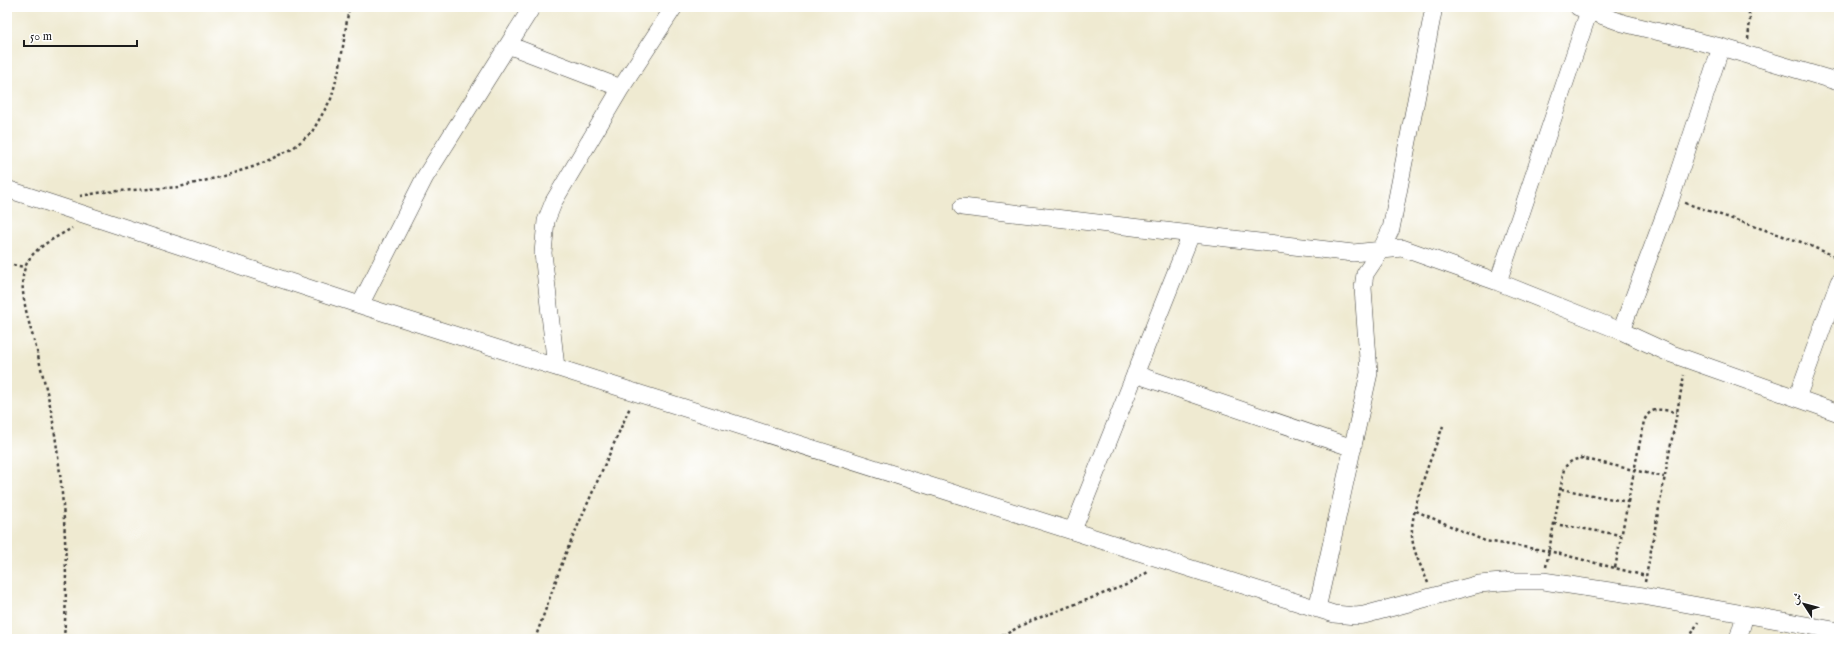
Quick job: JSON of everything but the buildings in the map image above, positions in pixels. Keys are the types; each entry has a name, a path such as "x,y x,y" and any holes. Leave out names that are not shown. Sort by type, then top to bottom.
{"street":[{"path":"360,305 425,177 532,7"},
{"path":"556,367 543,253 546,221 554,200 621,88 674,7"},
{"path":"1317,609 1369,373 1363,288 1365,274 1381,250 1391,229 1434,7"},
{"path":"1498,282 1583,9 1623,23 1721,47 1839,82"},
{"path":"508,45 621,88"},
{"path":"1621,331 1671,198 1721,47"},
{"path":"7,189 360,305 1073,530 1317,609 1356,616 1479,584 1513,581 1543,581 1643,596 1745,615 1801,632 1839,631"},
{"path":"962,207 1354,253 1402,248 1498,282 1687,359 1839,413"},
{"path":"1073,530 1191,234"},
{"path":"1797,398 1839,282"},
{"path":"1135,374 1353,448"},
{"path":"1738,639 1745,615"}],"path":[{"path":"78,196 104,192 179,187 220,178 256,166 292,149 312,132 331,99 340,66 349,7"},
{"path":"1747,55 1750,20 1748,7"},
{"path":"1671,198 1800,242 1839,258"},
{"path":"64,639 65,557 60,468 51,408 22,280 25,267 33,253 91,216"},
{"path":"7,264 25,267"},
{"path":"1643,596 1687,359"},
{"path":"535,639 565,554 637,392"},
{"path":"1615,568 1634,470 1647,415 1651,411 1658,409 1677,412"},
{"path":"1433,596 1412,540 1412,535 1416,511 1443,426"},
{"path":"1543,581 1550,551 1564,469 1572,460 1581,458 1664,477"},
{"path":"1561,489 1628,502"},
{"path":"1416,511 1485,542 1550,551 1646,576"},
{"path":"1554,524 1621,535"},
{"path":"997,639 1028,622 1126,585 1164,560"},
{"path":"985,639 1000,637"}]}
